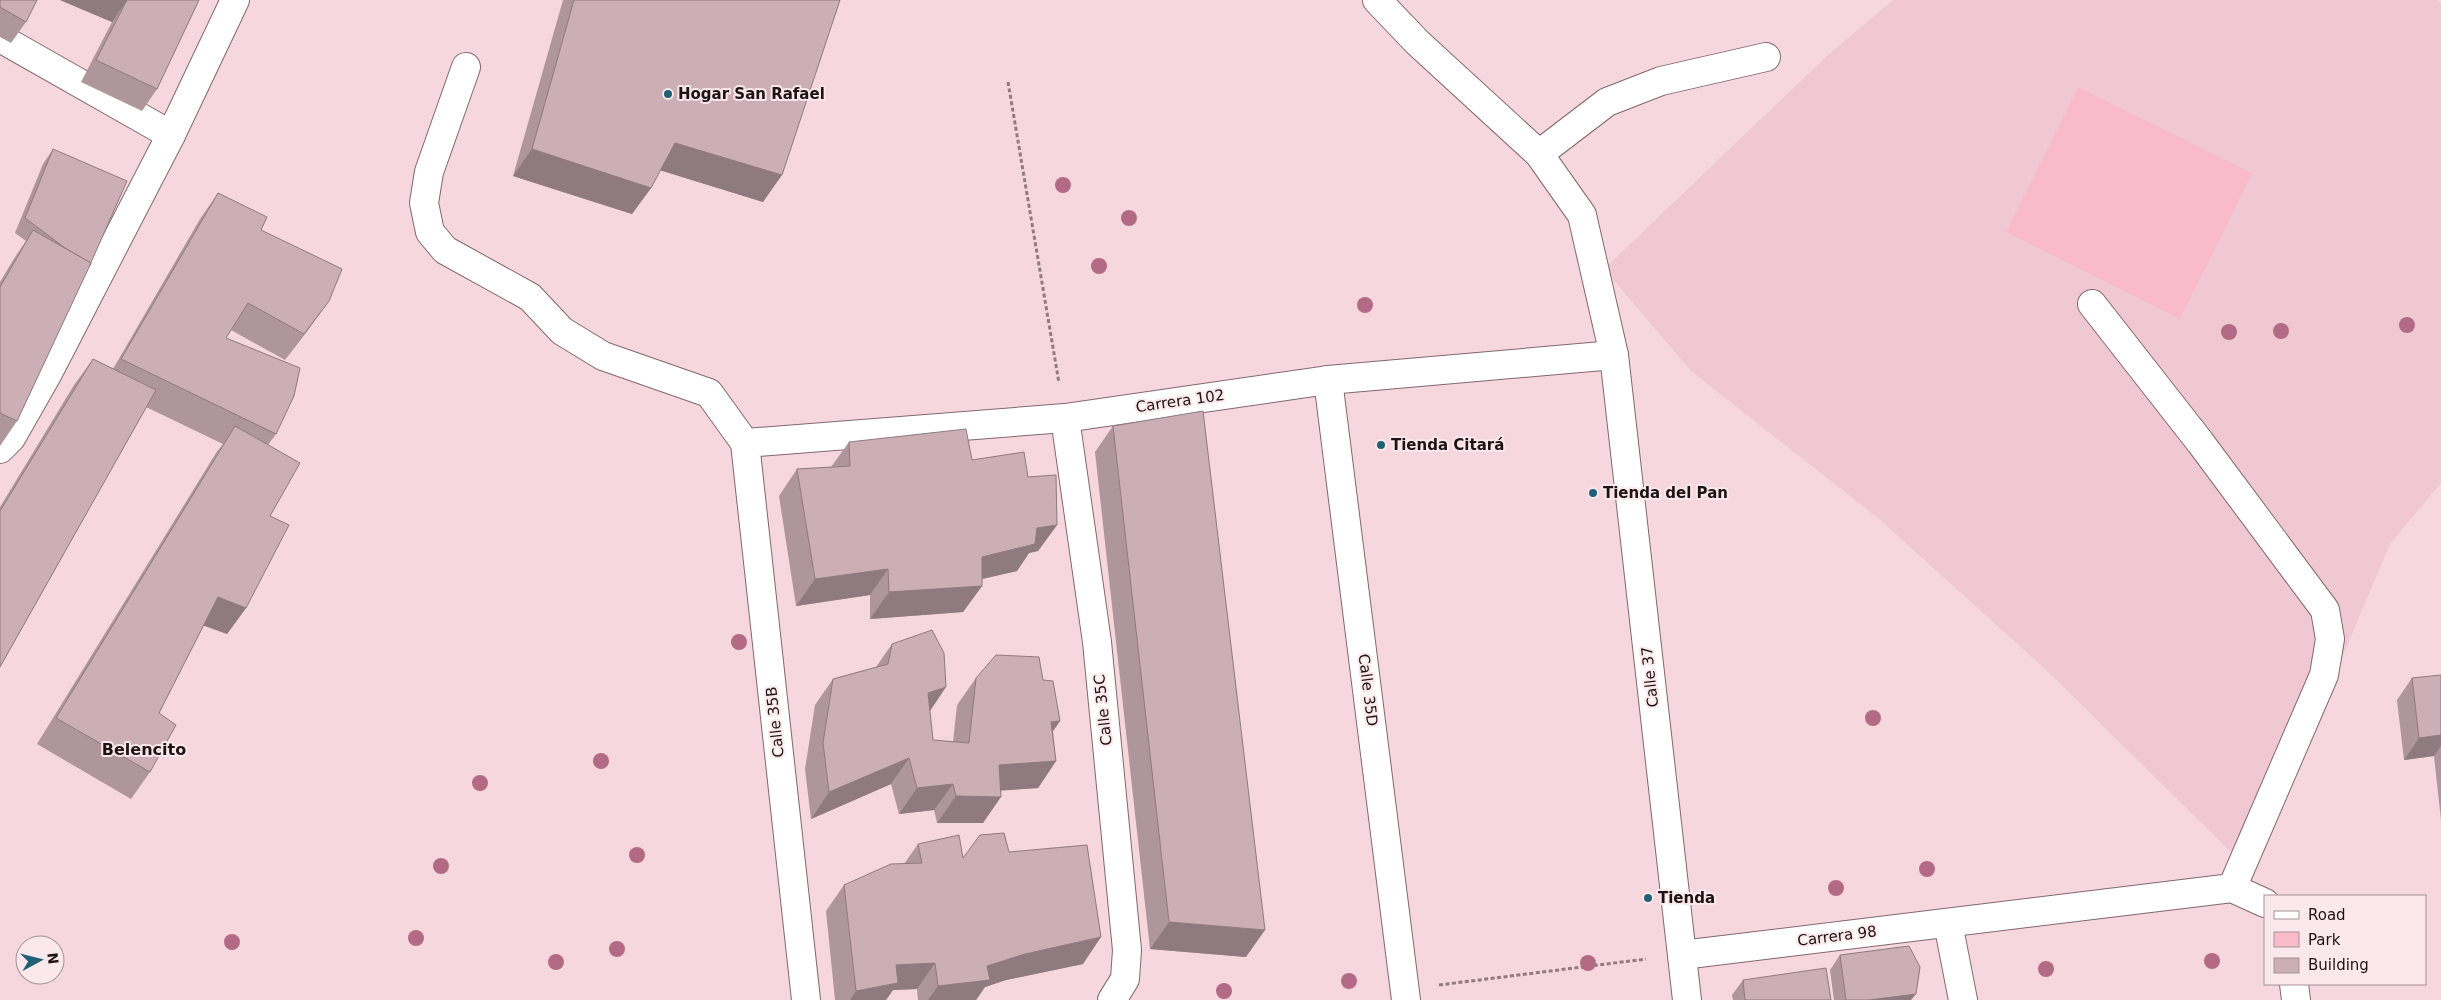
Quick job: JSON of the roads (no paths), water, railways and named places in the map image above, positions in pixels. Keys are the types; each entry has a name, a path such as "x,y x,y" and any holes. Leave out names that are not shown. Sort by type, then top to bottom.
{"street":[{"path":"0,449 12,438 48,372 171,135 235,0"},
{"name":"Calle 37","path":"1378,0 1417,42 1539,154 1582,215 1614,354 1687,1000"},
{"path":"0,38 171,135"},
{"path":"1539,154 1607,102 1661,81 1766,57"},
{"path":"466,67 429,172 424,203 430,232 445,250 530,298 562,331 603,356 709,393 745,443"},
{"path":"2092,304 2200,442 2325,610 2330,639 2324,675 2232,888 2264,902"},
{"name":"Carrera 102","path":"745,443 1065,418 1328,380 1614,354"},
{"name":"Calle 35D","path":"1328,380 1406,994"},
{"name":"Calle 35C","path":"1065,418 1096,642 1128,950 1125,979 1112,1000"},
{"name":"Calle 35B","path":"745,443 806,1000"},
{"name":"Carrera 98","path":"1682,955 2232,888"},
{"path":"1948,923 1962,1000"},
{"path":"2294,985 2296,1000"}],"place":[{"name":"Hogar San Rafael","path":"668,94"},
{"name":"Tienda Citará","path":"1381,445"},
{"name":"Tienda del Pan","path":"1593,493"},
{"name":"Tienda","path":"1648,898"}],"district":[{"name":"Belencito","path":"144,749"}]}
